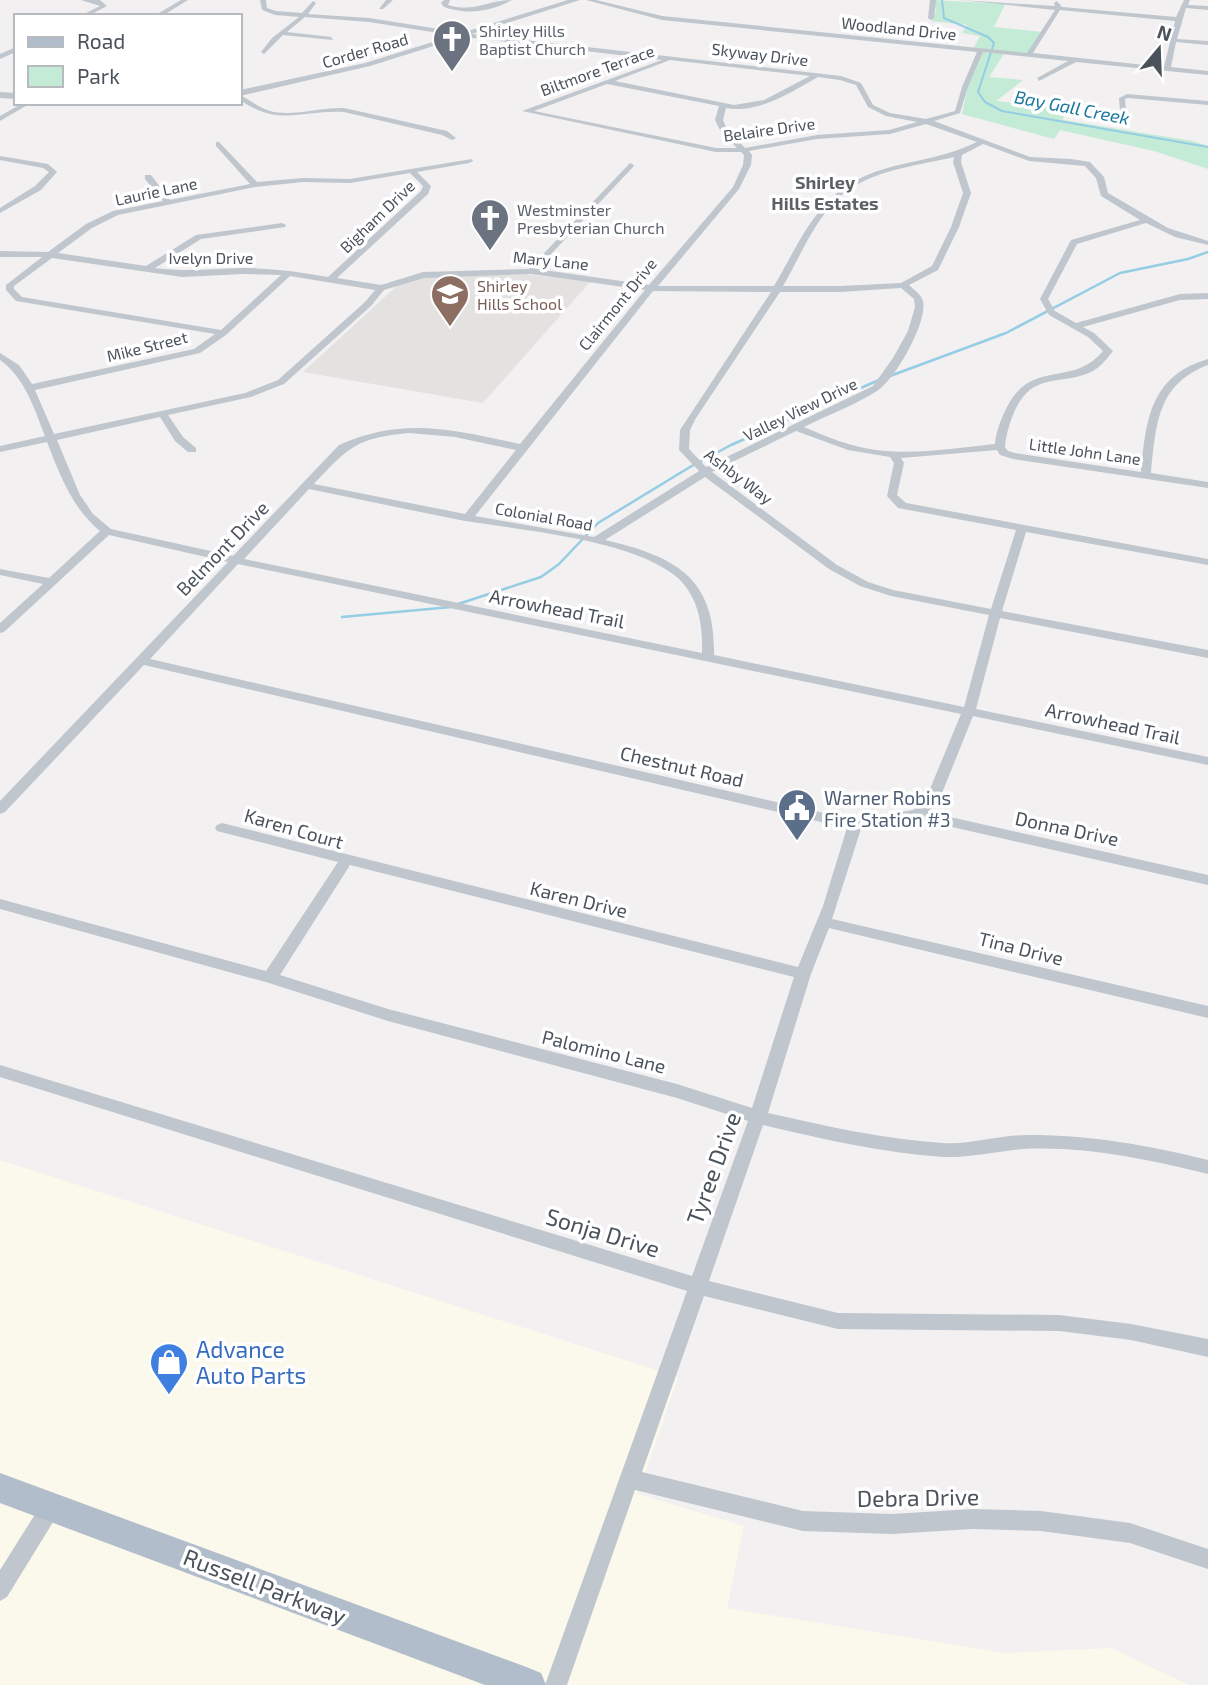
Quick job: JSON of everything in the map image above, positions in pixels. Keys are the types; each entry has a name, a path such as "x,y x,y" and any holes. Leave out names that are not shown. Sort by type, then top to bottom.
{"main road":[{"name":"Russell Parkway","path":"0,1488 529,1685"}],"street":[{"path":"84,0 100,2 104,6 87,14"},
{"path":"160,14 185,0"},
{"name":"Skyway Drive","path":"263,0 267,11 369,20 464,35 841,78 859,84 864,98 879,112 930,122 1029,159 1087,164 1100,177 1104,194 1144,221 1172,234 1208,243"},
{"path":"381,8 390,0"},
{"path":"447,0 444,3 446,6 453,9 477,10 509,0"},
{"name":"Corder Road","path":"242,95 329,76 576,0"},
{"name":"Woodland Drive","path":"589,0 662,18 1208,74"},
{"path":"931,18 933,0"},
{"path":"964,0 1178,19"},
{"path":"1055,0 1059,8"},
{"path":"264,52 307,15 313,3"},
{"path":"1167,69 1172,40 1185,3 1208,8"},
{"path":"1029,55 1059,8"},
{"path":"284,33 331,39"},
{"path":"806,43 813,33"},
{"path":"1172,40 1208,43"},
{"name":"Belaire Drive","path":"533,108 526,111 716,150 744,150 817,137 890,132 930,122 960,109 965,86 984,51"},
{"name":"Biltmore Terrace","path":"533,108 671,58"},
{"path":"1039,79 1073,60"},
{"path":"607,82 723,106 766,102 818,75"},
{"path":"242,96 267,114 283,116 328,109 344,110 444,133 452,138"},
{"path":"1122,110 1122,98 1127,96 1208,103"},
{"path":"0,119 24,105"},
{"path":"723,106 719,120 724,130 744,150"},
{"name":"Ashby Way","path":"982,142 958,154 904,164 850,185 837,195 820,215 778,289 685,430 684,450 705,472 833,567 864,584 891,593 1208,654"},
{"path":"219,144 255,185"},
{"name":"Clairmont Drive","path":"468,518 650,288 731,193 745,171 748,160 744,150"},
{"name":"Mary Lane","path":"0,449 273,387 328,341 381,288 405,279 439,272 531,271 650,288 778,289 903,285 935,268 955,228 967,193 957,162 958,154"},
{"path":"0,158 44,166 52,172 38,188 0,211"},
{"name":"Laurie Lane","path":"223,333 19,299 13,295 10,285 89,226 132,209 255,185 303,180 350,181 469,161"},
{"path":"531,271 630,165"},
{"name":"Bigham Drive","path":"331,279 425,192 427,186 413,172"},
{"path":"148,177 169,203"},
{"path":"1000,447 1000,438 1014,398 1029,382 1090,368 1108,351 1102,343 1052,313 1044,299 1074,242 1144,221"},
{"path":"147,269 199,237 282,225"},
{"name":"Ivelyn Drive","path":"0,254 52,254 195,274 228,271 288,273 381,288"},
{"name":"Mike Street","path":"29,388 188,355 223,333 288,273"},
{"name":"Valley View Drive","path":"595,541 705,472 876,388 893,369 920,304 918,298 903,285"},
{"path":"1075,326 1180,297 1208,296"},
{"path":"0,356 21,372 87,517 107,531 0,629"},
{"path":"1146,476 1155,412 1165,390 1173,378 1186,368 1208,362"},
{"path":"162,413 179,439 192,450"},
{"name":"Little John Lane","path":"797,428 858,450 894,455 1000,447 1004,453 1013,456 1208,485"},
{"name":"Belmont Drive","path":"0,809 343,447 359,438 388,430 436,432 523,448"},
{"path":"894,455 899,463 892,496 902,506 1208,562"},
{"name":"Colonial Road","path":"307,486 595,541 655,559 682,577 694,589 706,611 708,656"},
{"path":"917,814 931,803 938,790 969,710 995,613 1022,528"},
{"name":"Arrowhead Trail","path":"107,531 234,560 1208,761"},
{"path":"0,572 51,582"},
{"name":"Chestnut Road","path":"140,660 855,825 917,814"},
{"name":"Donna Drive","path":"917,814 1208,880"},
{"name":"Tyree Drive","path":"556,1685 758,1117 803,974 824,922 855,825"},
{"name":"Karen Court","path":"222,828 346,860 270,978"},
{"name":"Karen Drive","path":"346,860 803,974"},
{"name":"Palomino Lane","path":"0,904 270,978 388,1015 677,1091 758,1117 873,1141 945,1150 1024,1142 1086,1143 1155,1154 1208,1167"},
{"name":"Tina Drive","path":"824,922 1208,1012"},
{"name":"Sonja Drive","path":"0,1071 697,1286 838,1321 1059,1323 1131,1332 1208,1348"},
{"name":"Debra Drive","path":"629,1479 803,1521 892,1524 973,1519 1041,1521 1130,1533 1208,1559"},
{"path":"0,1590 51,1507"}],"shaded area":[{"name":"Shirley Hills School","path":"508,272 590,282 483,403 303,372 399,284 426,277"},
{"path":"0,1160 678,1377 638,1494 744,1526 727,1608 1005,1653 1111,1648 1189,1685 0,1685"}],"green space":[{"path":"934,0 1005,4 994,27 1042,32 1027,54 973,49 980,36 962,33 967,25 931,21 936,11"},
{"path":"983,52 1004,54 989,77 1023,80 996,101 1065,109 1063,120 1193,141 1208,146 1208,169 1154,151 1060,130 1054,139 962,114 968,86"}],"waterway":[{"name":"Bay Gall Creek","path":"942,0 944,18 988,37 994,43 978,92 985,102 1002,111 1208,147"},
{"path":"890,376 1006,333 1120,273 1188,259 1208,252"},
{"path":"458,604 541,577 559,564 598,523 690,467 731,445 879,380"},
{"path":"342,617 451,607"}],"place":[{"name":"Shirley Hills Baptist Church","path":"452,73"},
{"name":"Westminster Presbyterian Church","path":"490,252"},
{"name":"Shirley Hills School","path":"450,328"},
{"name":"Warner Robins Fire Station #3","path":"797,842"},
{"name":"Advance Auto Parts","path":"169,1396"}],"district":[{"name":"Shirley Hills Estates","path":"825,192"}]}
